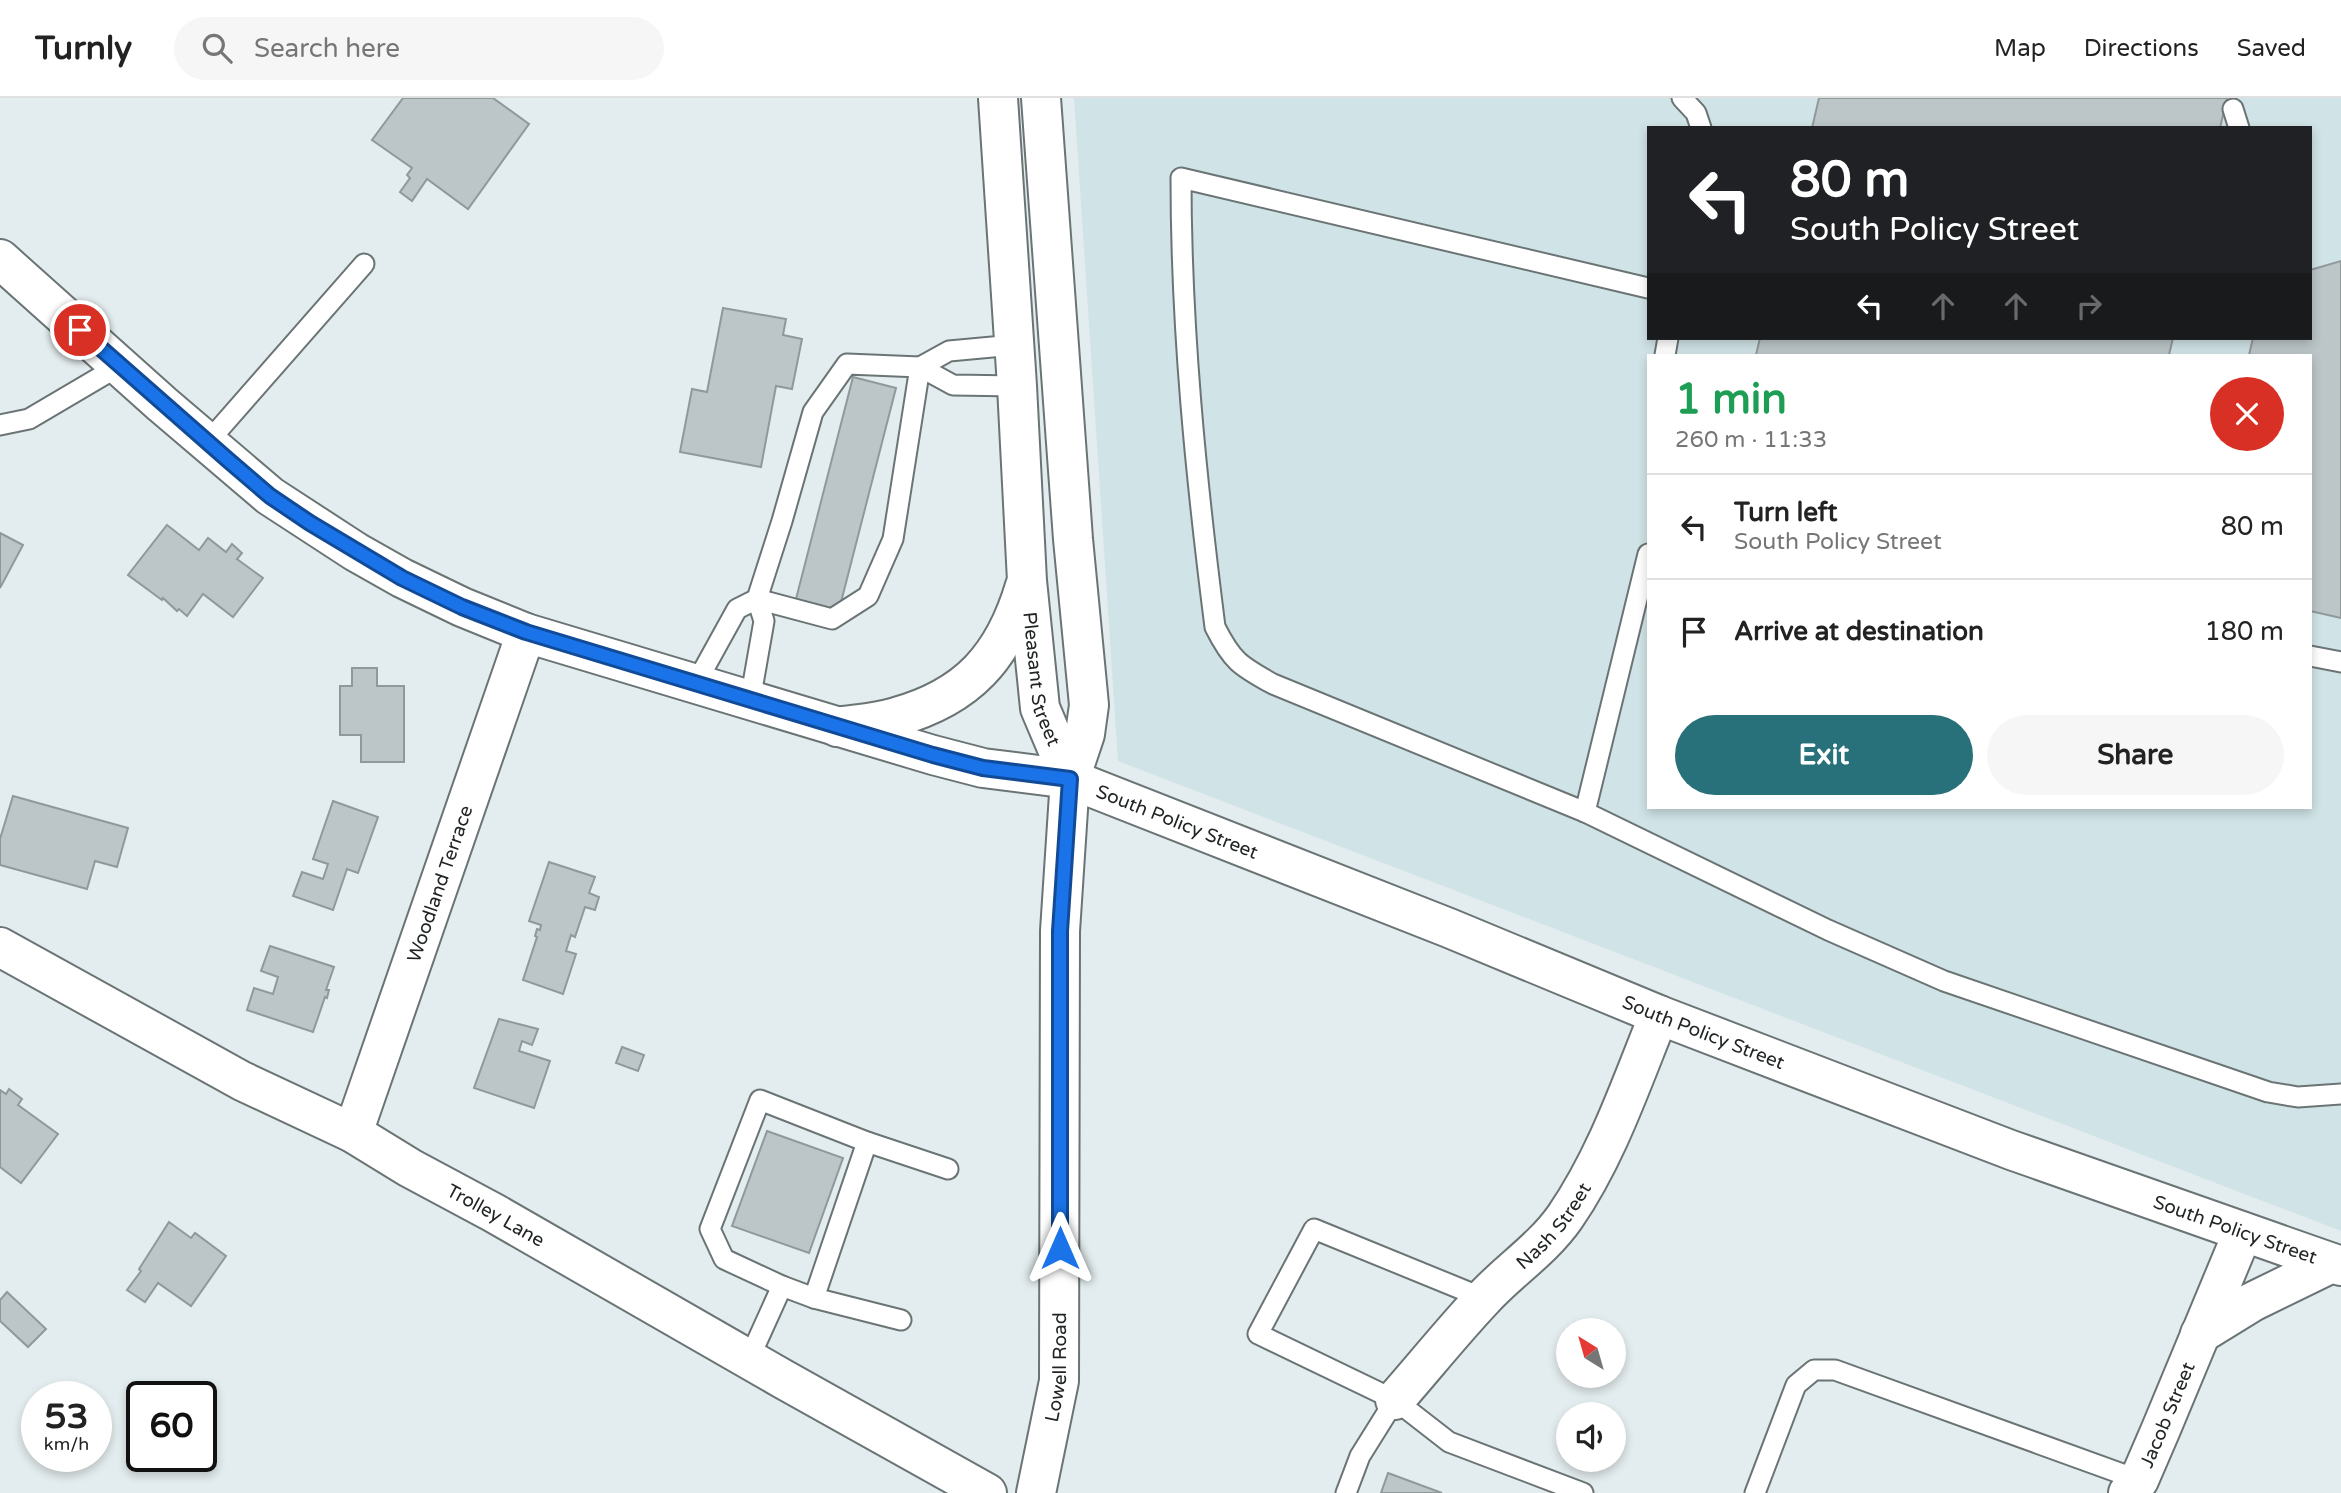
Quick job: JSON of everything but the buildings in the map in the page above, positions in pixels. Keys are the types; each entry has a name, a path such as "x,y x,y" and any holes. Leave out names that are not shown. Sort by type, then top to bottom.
{"street":[{"name":"Pleasant Street","path":"998,98 1027,581 1041,708 1070,779"},
{"name":"Pleasant Street","path":"1041,98 1073,539 1089,705 1085,734 1070,779"},
{"name":"South Policy Street","path":"0,259 270,496 356,552 462,607 526,632 837,727 983,768 1070,779 1449,928 1659,1015 2011,1150 2337,1264"},
{"path":"837,727 894,718 929,706 962,688 993,656 1016,619 1027,581"},
{"name":"Woodland Terrace","path":"353,1133 526,632"},
{"name":"Lowell Road","path":"1036,1493 1059,1381 1060,931 1070,779"},
{"name":"Trolley Lane","path":"0,947 242,1081 353,1133 410,1168 987,1493"},
{"name":"Nash Street","path":"1395,1400 1483,1298 1531,1255 1563,1219 1589,1178 1610,1135 1659,1015"},
{"name":"Jacob Street","path":"2133,1487 2243,1232"},
{"path":"2200,1334 2252,1302 2337,1264"}],"lane":[{"path":"1682,98 1696,113 1701,126"},
{"path":"1647,288 1181,178 1184,302 1193,432 1215,627 1228,653 1247,670 1273,684 1585,812 1828,930 1944,981 2268,1092 2298,1097 2341,1094"},
{"path":"207,443 364,264"},
{"path":"920,367 949,351 1014,345"},
{"path":"750,702 764,621 757,599 813,412 847,364 920,367 953,385 1017,386"},
{"path":"0,425 29,419 119,366"},
{"path":"695,685 737,609 757,599 832,619 869,596 893,539 920,367"},
{"path":"1585,812 1647,558"},
{"path":"2312,656 2341,662"},
{"path":"901,1320 814,1298 724,1259 710,1229 760,1100 867,1142 948,1169"},
{"path":"814,1298 867,1142"},
{"path":"1483,1298 1314,1229 1258,1334 1395,1400 1448,1442 1583,1493"},
{"path":"749,1359 782,1286"},
{"path":"1755,1493 1796,1385 1814,1370 1835,1370 2133,1487"},
{"path":"1346,1493 1360,1456 1395,1400"}],"shaded area":[{"path":"1074,98 2341,98 2341,1231 1118,761"}],"route":[{"path":"80,330 270,496 356,552 462,607 526,632 750,702 933,755 983,768 1070,779 1060,931 1060,1248"}]}
